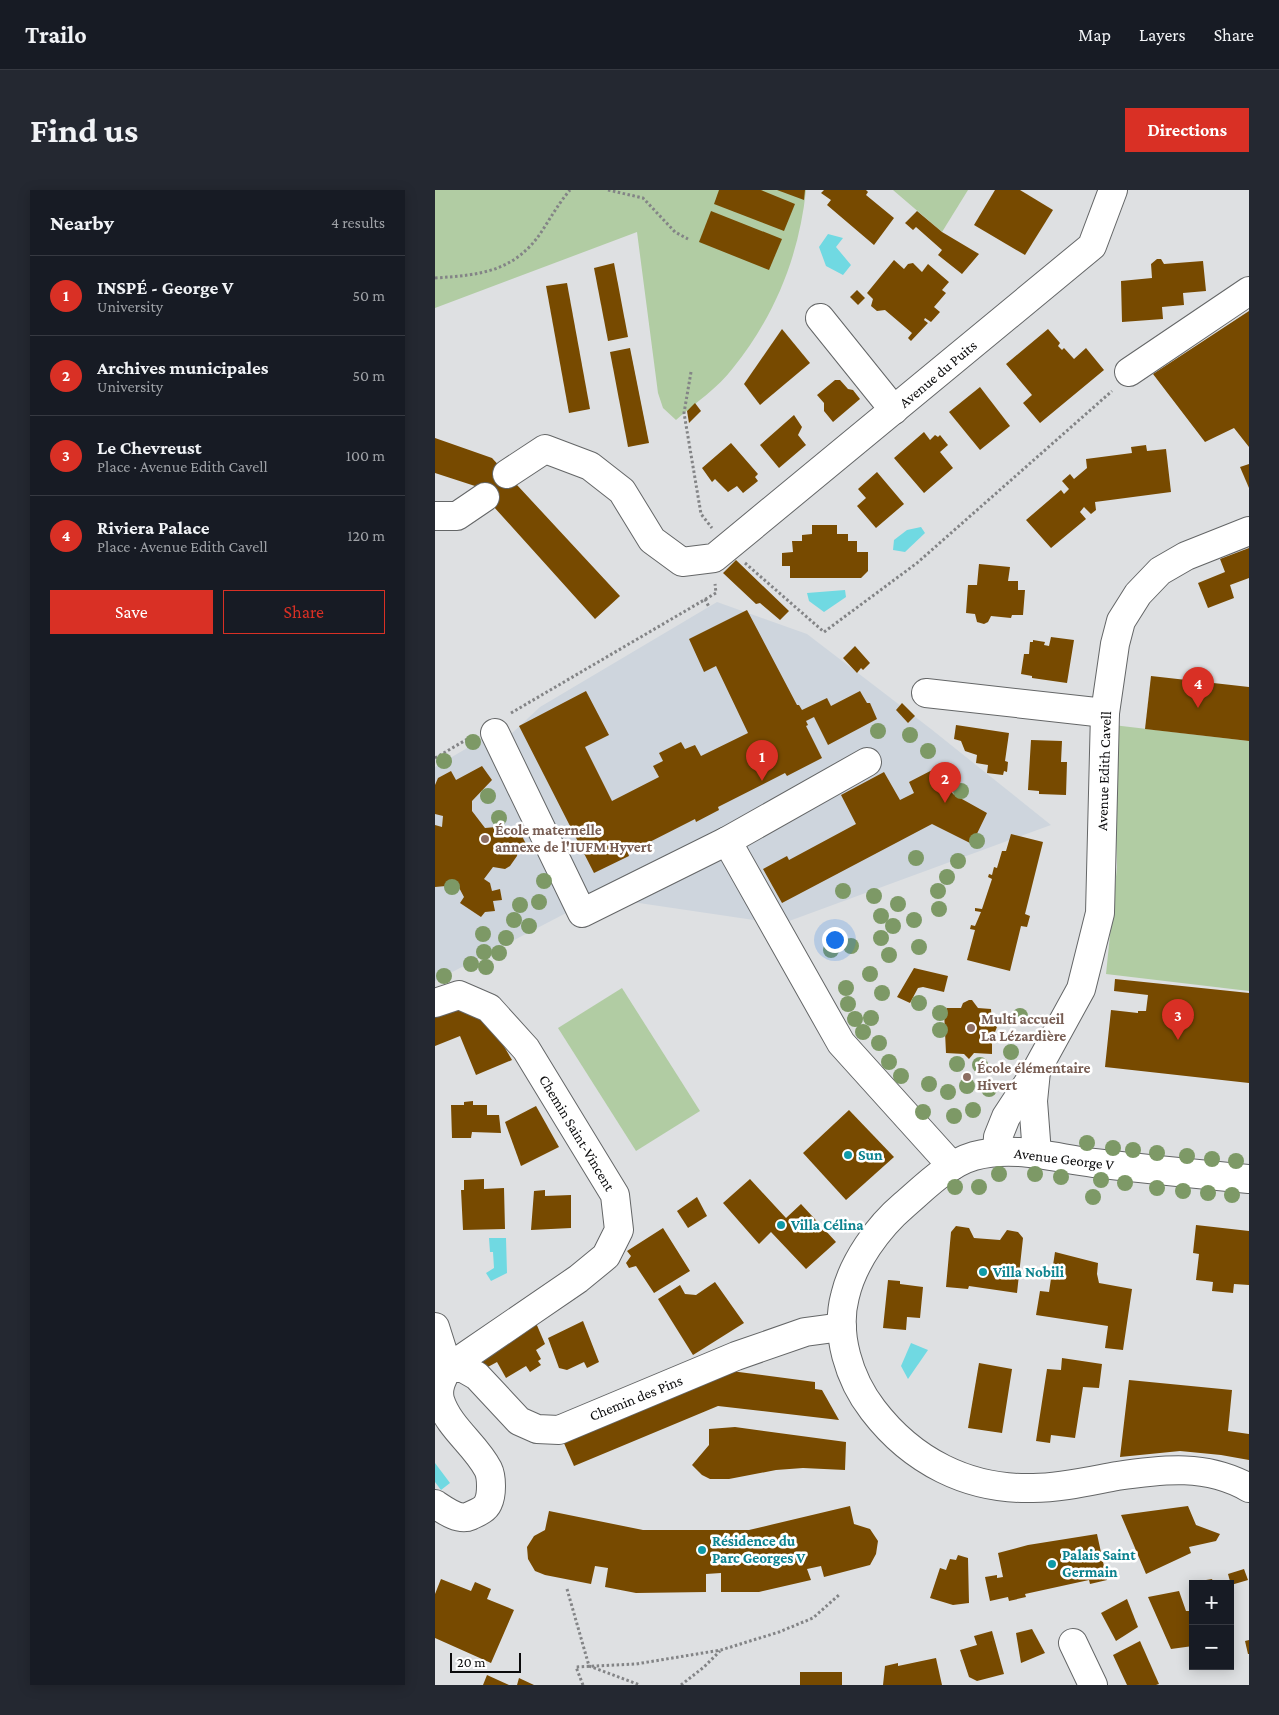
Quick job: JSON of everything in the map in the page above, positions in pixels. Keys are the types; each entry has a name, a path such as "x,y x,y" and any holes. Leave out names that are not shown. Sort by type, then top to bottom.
{"street":[{"name":"Avenue du Puits","path":"726,549 1092,246 1113,190"},
{"path":"1129,372 1249,291"},
{"path":"820,318 894,410"},
{"path":"507,474 545,448 590,466 622,491 652,540 682,562 726,549"},
{"path":"435,516 457,516 485,497"},
{"name":"Avenue Edith Cavell","path":"997,1152 998,1137 1005,1117 1036,1071 1081,989 1100,913 1105,713 1115,644 1121,621 1138,594 1160,571 1186,556 1249,531"},
{"path":"926,693 1105,713"},
{"path":"492,728 583,913 727,841 867,762"},
{"path":"727,841 841,1043 952,1166"},
{"name":"Chemin Saint-Vincent","path":"435,1003 459,995 489,1008 526,1049 615,1195 619,1230 606,1256 578,1279 448,1368"},
{"name":"Avenue Edith Cavell","path":"1036,1071 1033,1101 1037,1154"},
{"name":"Avenue George V","path":"1249,1179 1089,1163 1037,1154 997,1152 972,1157 952,1166 894,1213 860,1258 848,1282 843,1304 842,1327 852,1374 863,1397 877,1416 914,1452 938,1468 966,1480 997,1487 1035,1488 1173,1469 1204,1471 1230,1477 1249,1488"},
{"path":"435,1327 448,1368 439,1382 439,1398 446,1416 489,1470 491,1488 488,1504 467,1518 455,1515 435,1504"},
{"name":"Chemin des Pins","path":"448,1368 463,1368 477,1376 519,1421 537,1429 559,1430 736,1356 805,1332 842,1327"},
{"path":"1073,1643 1093,1685"}],"path":[{"path":"435,278 470,275 503,267 525,251 541,232 554,209 570,190"},
{"path":"608,190 643,198 675,232 688,239"},
{"path":"691,372 684,413 701,514 726,549 824,632 917,563 985,501 1044,453 1108,395 1129,372"},
{"path":"435,758 492,728 716,592 726,549"},
{"path":"705,599 709,607"},
{"path":"567,1589 589,1666"},
{"path":"583,1685 576,1667 636,1664 721,1650 779,1632 813,1618 840,1594"},
{"path":"681,1685 704,1667 721,1650"},
{"path":"589,1666 640,1685"}],"shaded area":[{"path":"717,602 807,634 931,729 1051,825 781,924 578,894 508,737 540,707"},
{"name":"École maternelle annexe de l'IUFM Hyvert","path":"484,738 570,911 435,981 435,767"}],"green space":[{"path":"435,190 806,190 798,238 791,262 773,306 761,328 727,375 676,420 663,408 658,393 637,232 435,308"},
{"path":"893,190 968,190 942,232"},
{"path":"1113,725 1249,741 1249,991 1106,974 1117,867"},
{"path":"622,988 700,1111 636,1151 558,1028"}],"water":[{"path":"828,234 843,238 836,247 851,265 843,275 826,266 819,247"},
{"path":"921,527 925,533 905,552 893,550 894,540 907,530"},
{"path":"845,590 846,597 824,612 809,601 807,593"},
{"path":"489,1238 506,1238 507,1273 491,1281 486,1273 494,1268 493,1252 490,1252"},
{"path":"911,1343 928,1350 908,1379 901,1366"},
{"path":"435,1463 450,1483 441,1490 435,1482"}],"building":[{"path":"719,190 761,190 795,204 784,231 714,204"},
{"path":"777,190 805,190 804,200"},
{"path":"824,190 866,190 868,192 866,195 894,218 874,245 827,205 831,200 821,193"},
{"path":"995,190 1020,190 1053,210 1025,255 974,225"},
{"path":"711,211 782,239 769,270 699,242"},
{"path":"917,211 942,232 979,254 962,274 938,255 942,250 916,227 913,230 905,223"},
{"path":"1157,259 1161,259 1164,264 1203,261 1206,291 1183,293 1184,305 1162,307 1163,319 1122,322 1121,281 1152,278 1151,264"},
{"path":"894,260 904,269 908,264 913,263 922,272 928,264 949,282 942,290 946,293 934,307 940,312 931,322 925,318 924,320 928,323 911,341 908,338 912,333 885,310 877,311 871,306 873,299 867,293"},
{"path":"614,263 628,337 608,341 594,268"},
{"path":"567,283 590,409 569,413 546,286"},
{"path":"857,290 865,298 858,305 850,297"},
{"path":"1249,311 1249,447 1234,428 1205,442 1153,374"},
{"path":"782,329 810,363 760,405 744,384"},
{"path":"1048,329 1060,343 1058,346 1062,350 1064,348 1074,359 1086,348 1104,370 1040,423 1023,403 1032,395 1006,364"},
{"path":"630,348 649,443 628,447 610,352"},
{"path":"835,380 840,380 848,389 853,390 860,399 833,422 824,411 824,403 817,395"},
{"path":"980,387 1010,426 980,450 949,412"},
{"path":"695,403 701,411 689,423 687,411"},
{"path":"794,415 802,427 798,435 806,445 779,468 760,445"},
{"path":"924,432 930,440 935,435 938,437 940,435 948,445 940,452 953,468 924,493 894,458"},
{"path":"435,438 492,458 620,596 595,619 475,486 435,473"},
{"path":"731,443 758,474 755,477 758,481 743,493 737,486 728,492 715,479 712,482 702,468"},
{"path":"1146,445 1147,451 1166,449 1171,492 1095,502 1096,510 1091,514 1084,507 1080,512 1086,519 1051,548 1026,520 1061,490 1064,494 1069,489 1062,481 1070,474 1074,479 1087,468 1086,459 1132,453 1131,447"},
{"path":"1249,464 1249,488 1240,467"},
{"path":"877,472 904,504 876,528 857,506 866,498 858,489"},
{"path":"812,525 837,525 837,534 848,534 848,541 857,541 857,552 868,552 868,571 861,578 790,578 790,566 782,566 782,553 793,552 792,541 802,541 802,535 812,534"},
{"path":"1249,548 1249,578 1230,585 1234,598 1208,608 1198,583 1225,572 1220,559"},
{"path":"736,560 789,611 780,620 760,603 756,604 723,573"},
{"path":"979,564 1010,567 1008,581 1018,581 1018,590 1025,590 1023,615 1012,615 1011,618 991,616 988,622 984,624 977,622 975,614 966,613 968,585 977,585"},
{"path":"747,610 797,705 802,710 827,698 831,706 860,691 867,703 870,703 877,719 828,745 814,717 806,721 808,725 806,726 822,758 787,776 785,773 718,807 719,810 696,822 695,819 628,853 629,856 594,873 519,726 586,691 609,735 585,747 612,801 659,777 653,766 663,761 659,753 681,742 685,749 695,745 701,756 748,733 716,666 704,672 689,639"},
{"path":"1051,637 1074,640 1067,683 1032,678 1032,676 1021,674 1024,654 1029,654 1030,642 1033,642 1033,640 1045,642 1044,645 1049,646"},
{"path":"855,646 870,663 863,670 861,668 857,673 843,658"},
{"path":"1151,676 1249,687 1249,741 1145,729"},
{"path":"902,703 915,716 908,723 896,710"},
{"path":"956,725 1009,733 1005,761 1008,762 1007,772 1004,771 1003,775 987,773 988,765 976,763 977,755 965,751 961,741 954,739"},
{"path":"1031,740 1062,741 1061,762 1067,762 1066,795 1039,794 1039,791 1028,790"},
{"path":"482,766 492,780 472,801 472,811 485,828 508,826 520,832 528,848 518,849 517,856 510,866 505,869 493,867 484,879 490,883 492,891 500,889 502,900 493,901 495,911 485,912 481,917 460,903 464,897 456,882 446,886 435,887 435,825 442,827 443,816 435,814 435,785 438,778 451,771 456,780"},
{"path":"938,767 953,794 987,813 972,844 932,824 782,903 763,869 787,856 789,860 856,824 841,795 884,772 900,800 914,793 909,782"},
{"path":"1011,834 1043,842 1025,914 1030,916 1027,927 1021,926 1010,971 967,960 975,930 970,929 971,925 975,926 981,912 975,911 975,908 982,909 992,879 988,877 989,874 992,875 994,867 997,868 1002,851 1006,851"},
{"path":"914,968 948,976 944,992 923,987 918,988 910,1003 897,997"},
{"path":"1115,979 1249,993 1249,1083 1105,1067 1111,1010 1138,1013 1138,1011 1146,1011 1148,995 1114,991"},
{"name":"Multi accueil La Lézardière","path":"972,1000 978,1008 991,1009 992,1024 997,1027 995,1032 992,1033 992,1054 974,1053 969,1059 964,1054 946,1053 944,1011 947,1008 961,1008 963,1003"},
{"path":"466,1003 502,1043 512,1060 476,1075 460,1036 435,1046 435,1015"},
{"path":"473,1101 473,1105 487,1105 487,1115 499,1115 501,1133 472,1132 471,1138 452,1138 451,1105 464,1105 464,1102"},
{"path":"536,1106 559,1147 521,1166 505,1122"},
{"name":"Sun","path":"849,1110 894,1157 846,1200 803,1153"},
{"path":"484,1179 484,1189 504,1188 505,1229 463,1230 461,1190 464,1190 464,1180"},
{"name":"Villa Célina","path":"750,1179 786,1218 801,1204 836,1242 806,1269 771,1232 759,1244 723,1203"},
{"path":"545,1190 545,1196 571,1195 571,1228 531,1230 534,1191"},
{"path":"697,1197 707,1216 688,1228 677,1211"},
{"path":"1196,1225 1249,1231 1249,1285 1234,1284 1233,1293 1212,1291 1213,1282 1196,1280 1199,1254 1193,1253"},
{"name":"Villa Nobili","path":"956,1226 969,1228 974,1238 1000,1240 1007,1230 1018,1232 1023,1238 1017,1293 969,1286 968,1289 946,1287 951,1232"},
{"path":"663,1228 690,1271 654,1293 636,1266 629,1268 626,1263 631,1256 627,1251"},
{"path":"1055,1252 1098,1263 1097,1274 1099,1283 1132,1289 1123,1350 1105,1348 1108,1326 1036,1315 1040,1291 1049,1292"},
{"path":"888,1280 900,1281 900,1284 923,1287 920,1318 907,1317 906,1330 883,1328"},
{"path":"715,1282 744,1323 693,1355 658,1299 680,1285 685,1294 696,1295"},
{"path":"583,1321 599,1362 587,1368 584,1362 567,1370 559,1368 548,1338"},
{"path":"536,1323 545,1344 536,1350 541,1359 538,1361 541,1365 530,1372 526,1366 506,1378 497,1362 486,1368 480,1357"},
{"path":"1062,1358 1102,1364 1099,1388 1083,1387 1075,1438 1051,1435 1050,1443 1036,1441 1047,1369 1061,1370"},
{"path":"979,1363 1012,1369 1002,1433 968,1428"},
{"path":"731,1371 815,1382 815,1389 822,1390 839,1420 718,1406 574,1466 563,1441"},
{"path":"1129,1380 1232,1390 1228,1431 1249,1434 1249,1460 1180,1451 1120,1457"},
{"path":"735,1427 846,1442 845,1470 803,1468 776,1470 729,1479 710,1479 702,1475 692,1465 709,1445 709,1429"},
{"name":"Résidence du Parc Georges V","path":"850,1506 854,1524 870,1529 878,1541 876,1554 870,1565 824,1577 821,1566 807,1569 811,1580 759,1592 721,1592 721,1573 706,1574 706,1592 636,1593 605,1587 608,1568 595,1566 591,1584 545,1575 535,1571 528,1559 527,1547 534,1536 545,1530 549,1511 643,1530 749,1530"},
{"path":"1188,1506 1196,1525 1220,1534 1216,1541 1189,1547 1191,1553 1146,1574 1121,1515"},
{"name":"Palais Saint Germain","path":"1097,1534 1107,1580 1090,1584 1089,1580 1025,1594 1026,1597 1009,1601 1008,1597 990,1601 985,1577 997,1575 997,1578 1003,1577 998,1553 1028,1545"},
{"path":"958,1555 968,1558 969,1603 953,1605 930,1598 940,1568 946,1570 950,1559 956,1560"},
{"path":"1244,1569 1248,1580 1234,1584 1234,1580 1230,1580 1228,1574"},
{"path":"441,1579 471,1591 475,1582 491,1589 487,1599 514,1610 491,1663 435,1638 435,1594"},
{"path":"1179,1591 1186,1611 1189,1611 1189,1647 1171,1649 1148,1597"},
{"path":"1127,1599 1138,1627 1116,1641 1101,1613"},
{"path":"1032,1629 1045,1653 1021,1663 1016,1633"},
{"path":"992,1631 1004,1674 977,1681 969,1677 960,1650 977,1645 974,1636"},
{"path":"1249,1640 1249,1654 1248,1654 1245,1641"},
{"path":"1140,1641 1159,1684 1127,1685 1113,1655"},
{"path":"936,1658 942,1685 883,1685 885,1666 898,1663 898,1666"},
{"path":"800,1672 842,1672 842,1685 800,1685"},
{"path":"487,1675 509,1685 483,1685"},
{"path":"519,1678 534,1685 517,1685"}],"place":[{"name":"Riviera Palace","path":"1198,708"},
{"name":"INSPÉ - George V","path":"762,781"},
{"name":"Archives municipales","path":"945,803"},
{"name":"École maternelle annexe de l'IUFM Hyvert","path":"485,839"},
{"name":"Multi accueil La Lézardière","path":"971,1028"},
{"name":"Le Chevreust","path":"1178,1040"},
{"name":"École élémentaire Hivert","path":"967,1077"},
{"name":"Sun","path":"848,1155"},
{"name":"Villa Célina","path":"781,1225"},
{"name":"Villa Nobili","path":"983,1272"},
{"name":"Résidence du Parc Georges V","path":"702,1550"},
{"name":"Palais Saint Germain","path":"1052,1564"}]}
